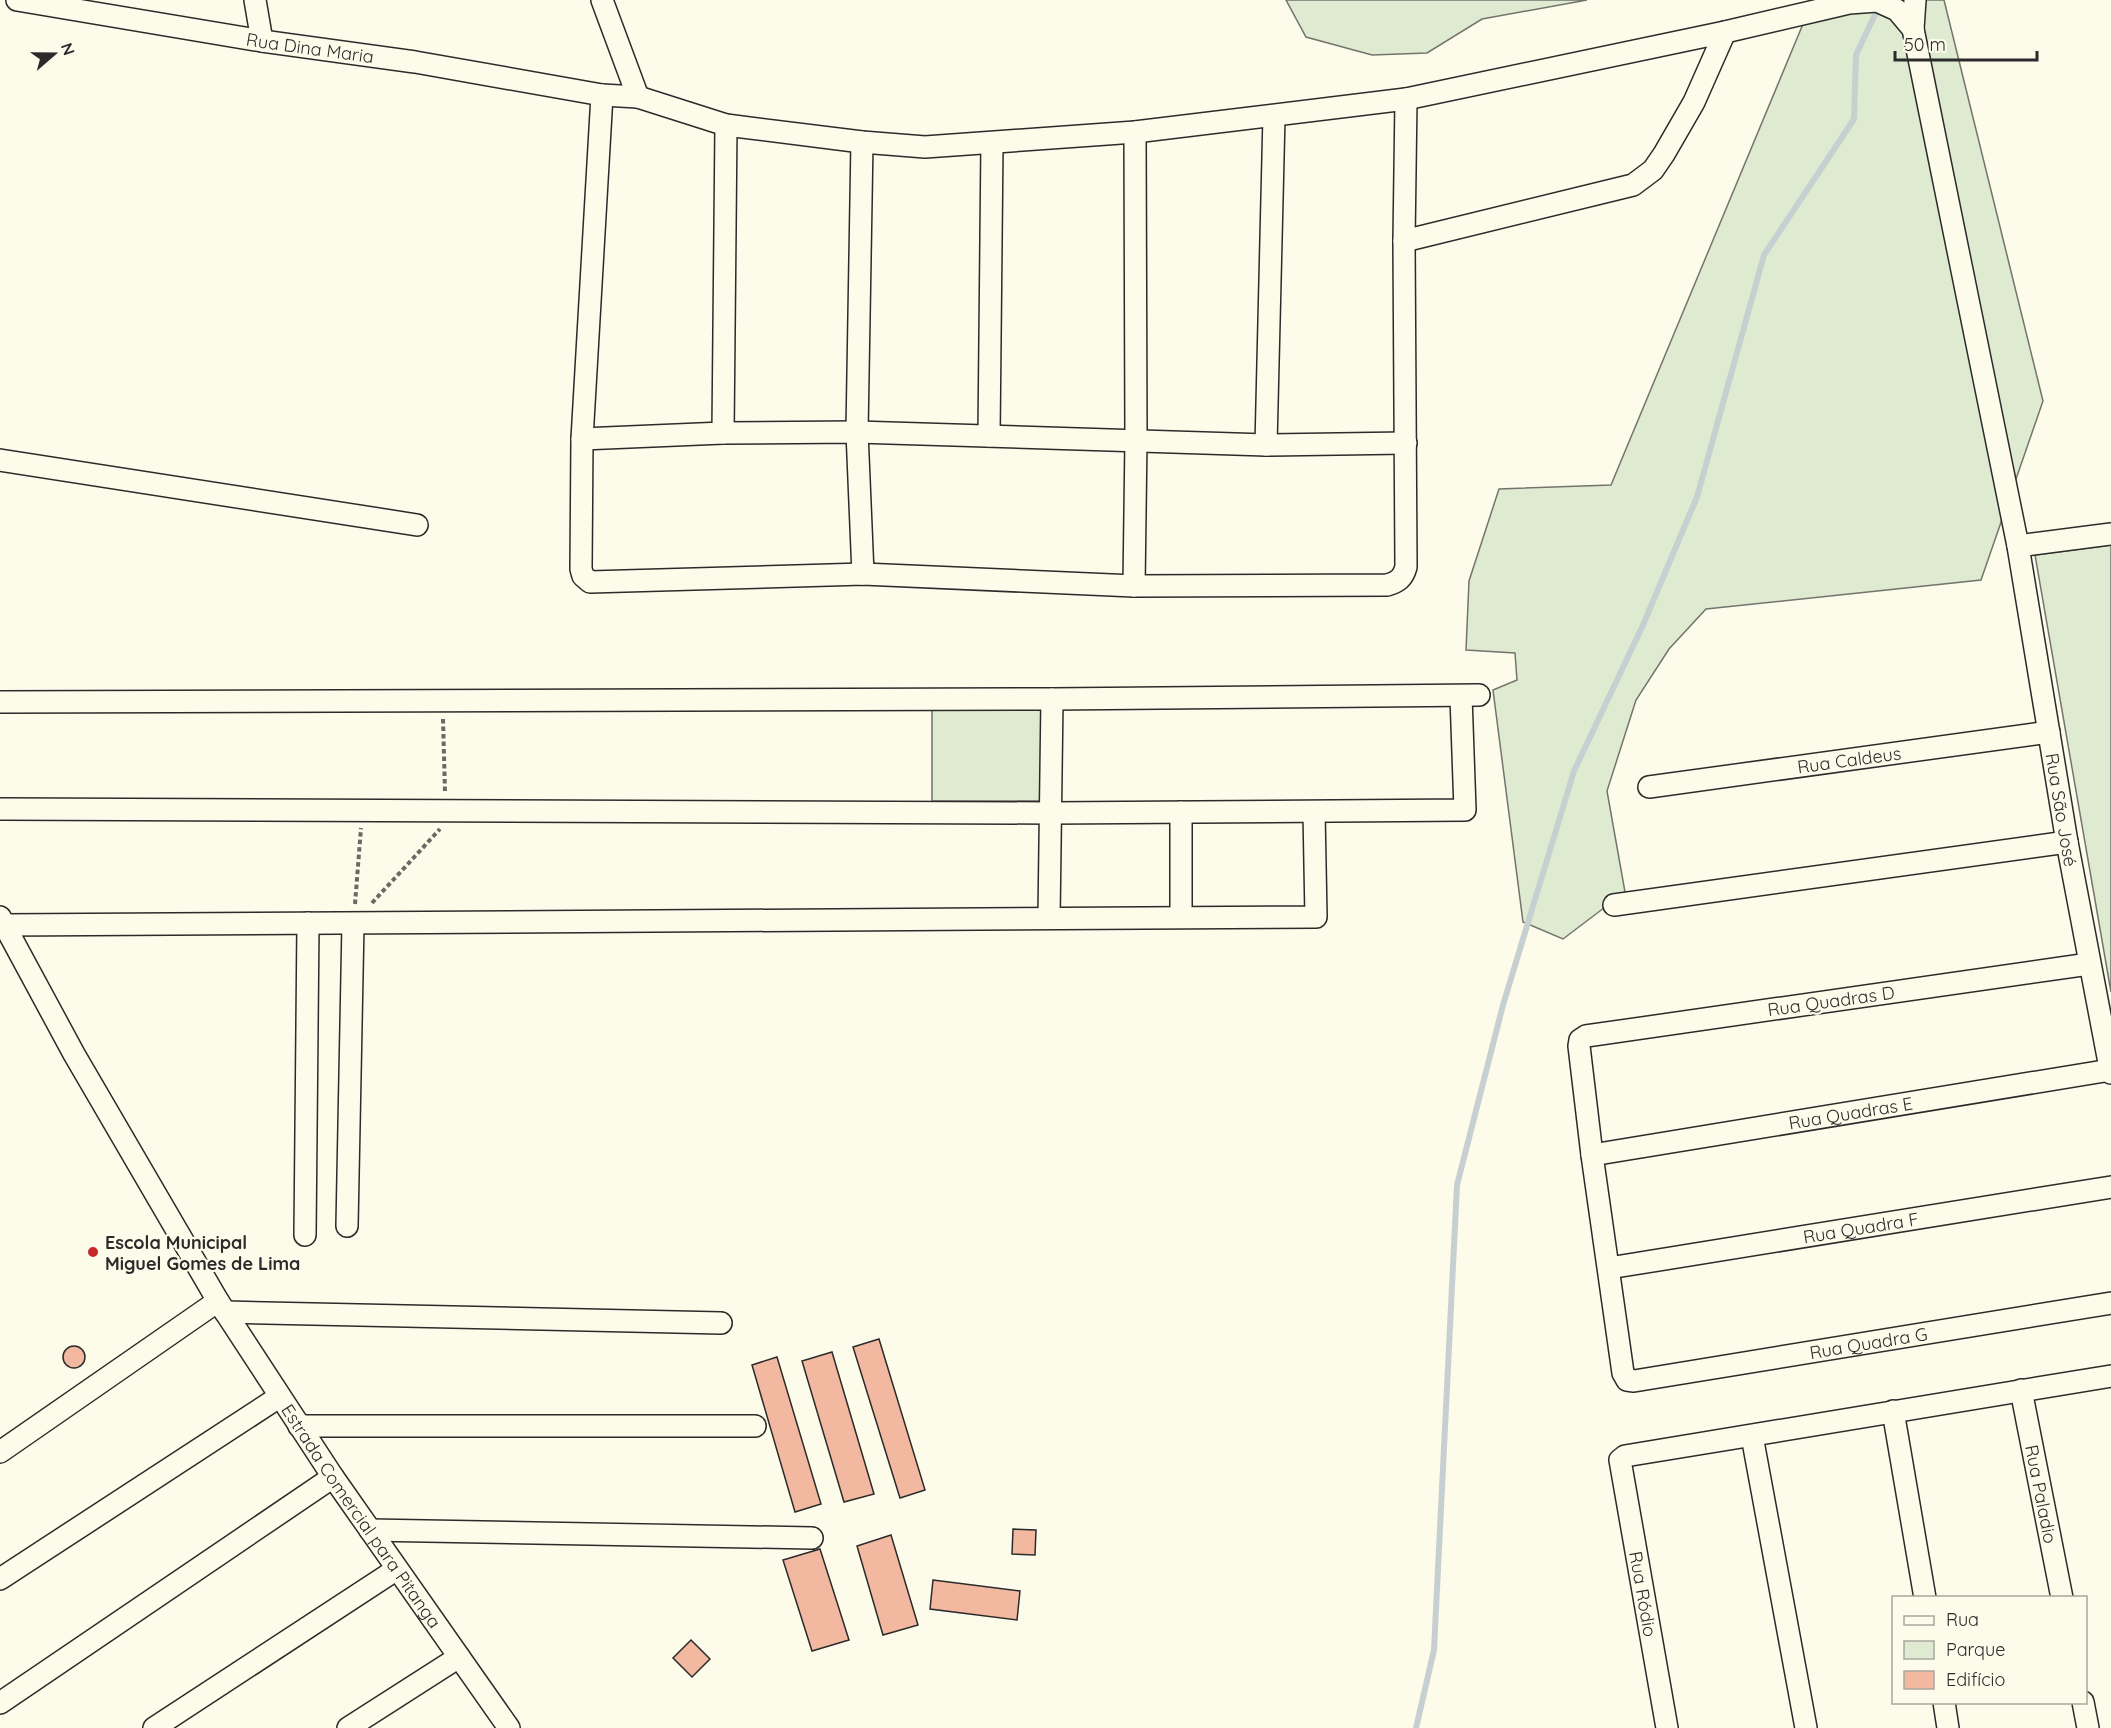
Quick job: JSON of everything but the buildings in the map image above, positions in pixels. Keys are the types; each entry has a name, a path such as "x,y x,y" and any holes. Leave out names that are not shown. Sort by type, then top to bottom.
{"street":[{"name":"Rua Dina Maria","path":"17,0 119,9 262,41 415,62 602,95 638,97 726,125 862,142 926,147 1135,132 1406,99 1725,32 1849,3 1885,5"},
{"path":"255,0 262,41"},
{"path":"603,0 638,97"},
{"path":"1913,29 1916,0"},
{"path":"1885,5 1897,10 1913,29"},
{"name":"Rua São José","path":"1913,29 2018,546 2067,842 2111,1072"},
{"path":"1404,241 1633,185 1653,170 1664,154 1694,102 1725,32"},
{"path":"602,95 582,439 581,569 583,576 590,582 863,574 1134,586 1387,585 1404,576 1406,567 1404,241 1406,99"},
{"path":"1266,445 1274,116"},
{"path":"723,433 726,125"},
{"path":"1134,586 1135,132"},
{"path":"862,142 857,432 863,574"},
{"path":"989,436 992,143"},
{"path":"582,439 723,433 857,432 1136,439 1266,445 1406,443"},
{"path":"0,460 417,525"},
{"path":"2018,546 2111,534"},
{"path":"0,702 1052,699 1470,695 1465,810 1050,813 0,809"},
{"path":"1049,918 1052,699"},
{"name":"Rua Caldeus","path":"1649,787 2049,732"},
{"path":"1181,812 1181,917"},
{"path":"2,921 353,924 1316,916 1314,812"},
{"path":"1614,905 2067,842"},
{"name":"Estrada Comercial para Pitanga","path":"2,921 74,1054 221,1307 333,1477 509,1728"},
{"path":"305,1235 308,923"},
{"path":"347,1226 353,924"},
{"name":"Rua Quadras D","path":"1592,1155 1579,1046 1580,1040 1586,1036 2090,964"},
{"name":"Rua Quadras E","path":"1592,1155 2111,1072"},
{"path":"1592,1155 1609,1268"},
{"name":"Rua Quadra F","path":"1609,1268 2111,1187"},
{"name":"Rua Quadra G","path":"1609,1268 1623,1373 1627,1380 1634,1381 2111,1303"},
{"path":"0,1452 221,1307 721,1323"},
{"path":"1806,1728 1752,1436 2111,1376"},
{"name":"Rua Paladio","path":"2021,1390 2062,1596"},
{"path":"0,1580 279,1397"},
{"path":"1893,1411 1925,1596"},
{"path":"299,1426 755,1426"},
{"name":"Rua Ródio","path":"1667,1728 1620,1460 1625,1456 1752,1436"},
{"path":"0,1703 333,1477"},
{"path":"370,1530 812,1538"},
{"path":"154,1728 397,1569"},
{"path":"348,1728 459,1657"},
{"path":"1944,1704 1948,1728"},
{"path":"2083,1704 2088,1728"}],"path":[{"path":"353,924 440,829 445,809 443,700"},
{"path":"353,924 363,809"}],"green space":[{"path":"1286,0 1587,0 1482,19 1427,53 1372,55 1306,37"},
{"path":"1813,0 1944,0 2043,401 1981,580 1706,609 1669,649 1636,700 1607,791 1625,892 1563,939 1523,922 1493,690 1517,680 1515,653 1466,650 1469,581 1499,489 1611,485"},
{"path":"2111,545 2111,992 2035,555"},
{"path":"932,709 1042,709 1043,801 932,801"}],"waterway":[{"path":"1416,1728 1434,1650 1457,1185 1503,1005 1574,771 1643,625 1697,497 1764,255 1854,119 1856,55 1879,6"}],"place":[{"name":"Escola Municipal Miguel Gomes de Lima","path":"93,1252"}]}
